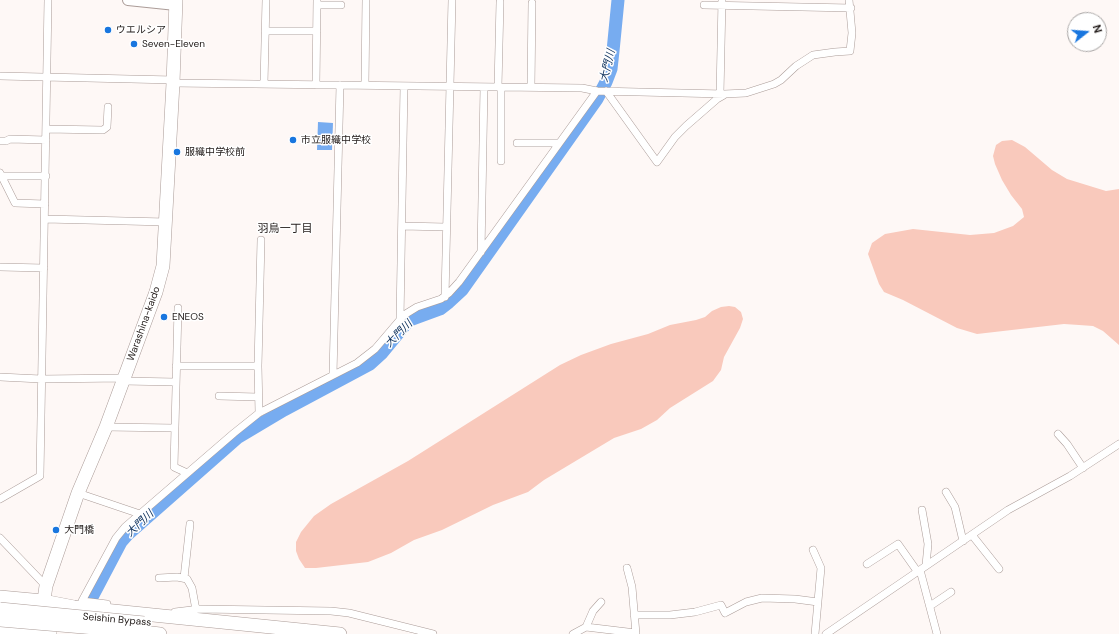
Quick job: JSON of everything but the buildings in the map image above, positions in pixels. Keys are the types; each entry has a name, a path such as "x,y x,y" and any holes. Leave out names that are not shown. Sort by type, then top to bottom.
{"highway":[{"name":"Warashina-kaido","path":"39,634 46,586 78,493 106,426 156,292 163,266 174,81 176,2"},
{"path":"0,597 43,601 74,607 295,628 340,634"},
{"name":"Seishin Bypass","path":"0,609 143,628 160,634"},
{"name":"Seishin Bypass","path":"0,620 258,634"},
{"path":"5,632 50,634"}],"main road":[{"path":"128,0 176,2"}],"street":[{"path":"0,499 40,476 48,0"},
{"path":"264,84 266,0"},
{"path":"365,85 366,0"},
{"path":"445,297 452,0"},
{"path":"0,76 264,84 531,87 582,88 596,91 720,94 746,93 774,84 781,80 796,66 813,55 850,51 852,33 849,0"},
{"path":"500,2 499,87 501,161"},
{"path":"316,85 317,3 341,5"},
{"path":"531,87 532,3"},
{"path":"704,5 722,3 817,4 850,8"},
{"path":"720,94 722,3"},
{"path":"265,31 317,31"},
{"path":"333,375 340,85"},
{"path":"400,321 404,86"},
{"path":"481,252 484,87"},
{"path":"433,634 349,613 332,611 196,610 171,612 82,601 116,538 125,527 234,433 259,413 357,363 375,349 409,311 445,297 459,282 481,252 596,91"},
{"path":"606,91 657,162 675,137 690,122 717,98 728,94"},
{"path":"46,129 103,130 107,127 108,107"},
{"path":"0,141 10,139 46,140"},
{"path":"517,142 558,143"},
{"path":"45,204 15,203 1,175 46,176"},
{"path":"45,219 166,222"},
{"path":"402,226 446,227"},
{"path":"259,413 258,366 261,240"},
{"path":"0,267 44,268"},
{"path":"178,308 174,468 187,473"},
{"path":"176,366 258,366"},
{"path":"0,377 176,382"},
{"path":"219,396 258,396"},
{"path":"106,426 175,428"},
{"path":"1058,434 1067,444 1083,468"},
{"path":"826,634 1008,510 1083,468 1119,444"},
{"path":"946,492 955,507 963,541"},
{"path":"78,493 140,514"},
{"path":"921,569 928,544 922,510"},
{"path":"184,578 190,524"},
{"path":"972,535 999,569"},
{"path":"0,538 46,586"},
{"path":"867,564 898,544 921,569 937,634"},
{"path":"813,550 821,568 815,634"},
{"path":"573,634 586,627 636,633 632,587 627,568"},
{"path":"159,578 169,576 184,578 190,584 196,610"},
{"path":"930,606 951,592"},
{"path":"634,615 670,615 695,612 721,605 725,613 746,602 762,598 795,599 818,602"},
{"path":"586,627 593,611 601,602"}],"shaded area":[{"path":"1012,140 1025,147 1052,170 1067,179 1106,191 1119,189 1119,345 1103,331 1093,326 1064,324 977,334 957,328 903,300 884,292 879,284 868,254 872,243 885,234 913,229 970,235 994,233 1013,226 1024,217 1022,209 1002,180 993,156 996,145 1002,141"},
{"path":"721,307 735,307 741,312 743,319 740,328 724,357 721,370 713,381 670,408 657,420 641,429 614,438 544,480 528,492 493,505 442,530 414,540 391,553 368,562 305,568 299,559 296,551 296,542 301,532 314,516 331,504 408,461 560,365 581,355 611,344 648,334 670,325 696,320 705,317 712,311"}],"water":[{"path":"318,122 333,123 332,150 317,150"}],"waterway":[{"name":"大門川","path":"91,599 121,542 128,534 237,438 284,410 370,364 381,354 410,320 440,309 462,290 597,99 611,69 618,0"}],"place":[{"name":"ウエルシア","path":"108,30"},
{"name":"Seven-Eleven","path":"134,44"},
{"name":"市立服織中学校","path":"293,140"},
{"name":"服織中学校前","path":"177,152"},
{"name":"ENEOS","path":"164,317"},
{"name":"大門橋","path":"56,530"}],"district":[{"name":"羽鳥一丁目","path":"285,229"}]}
